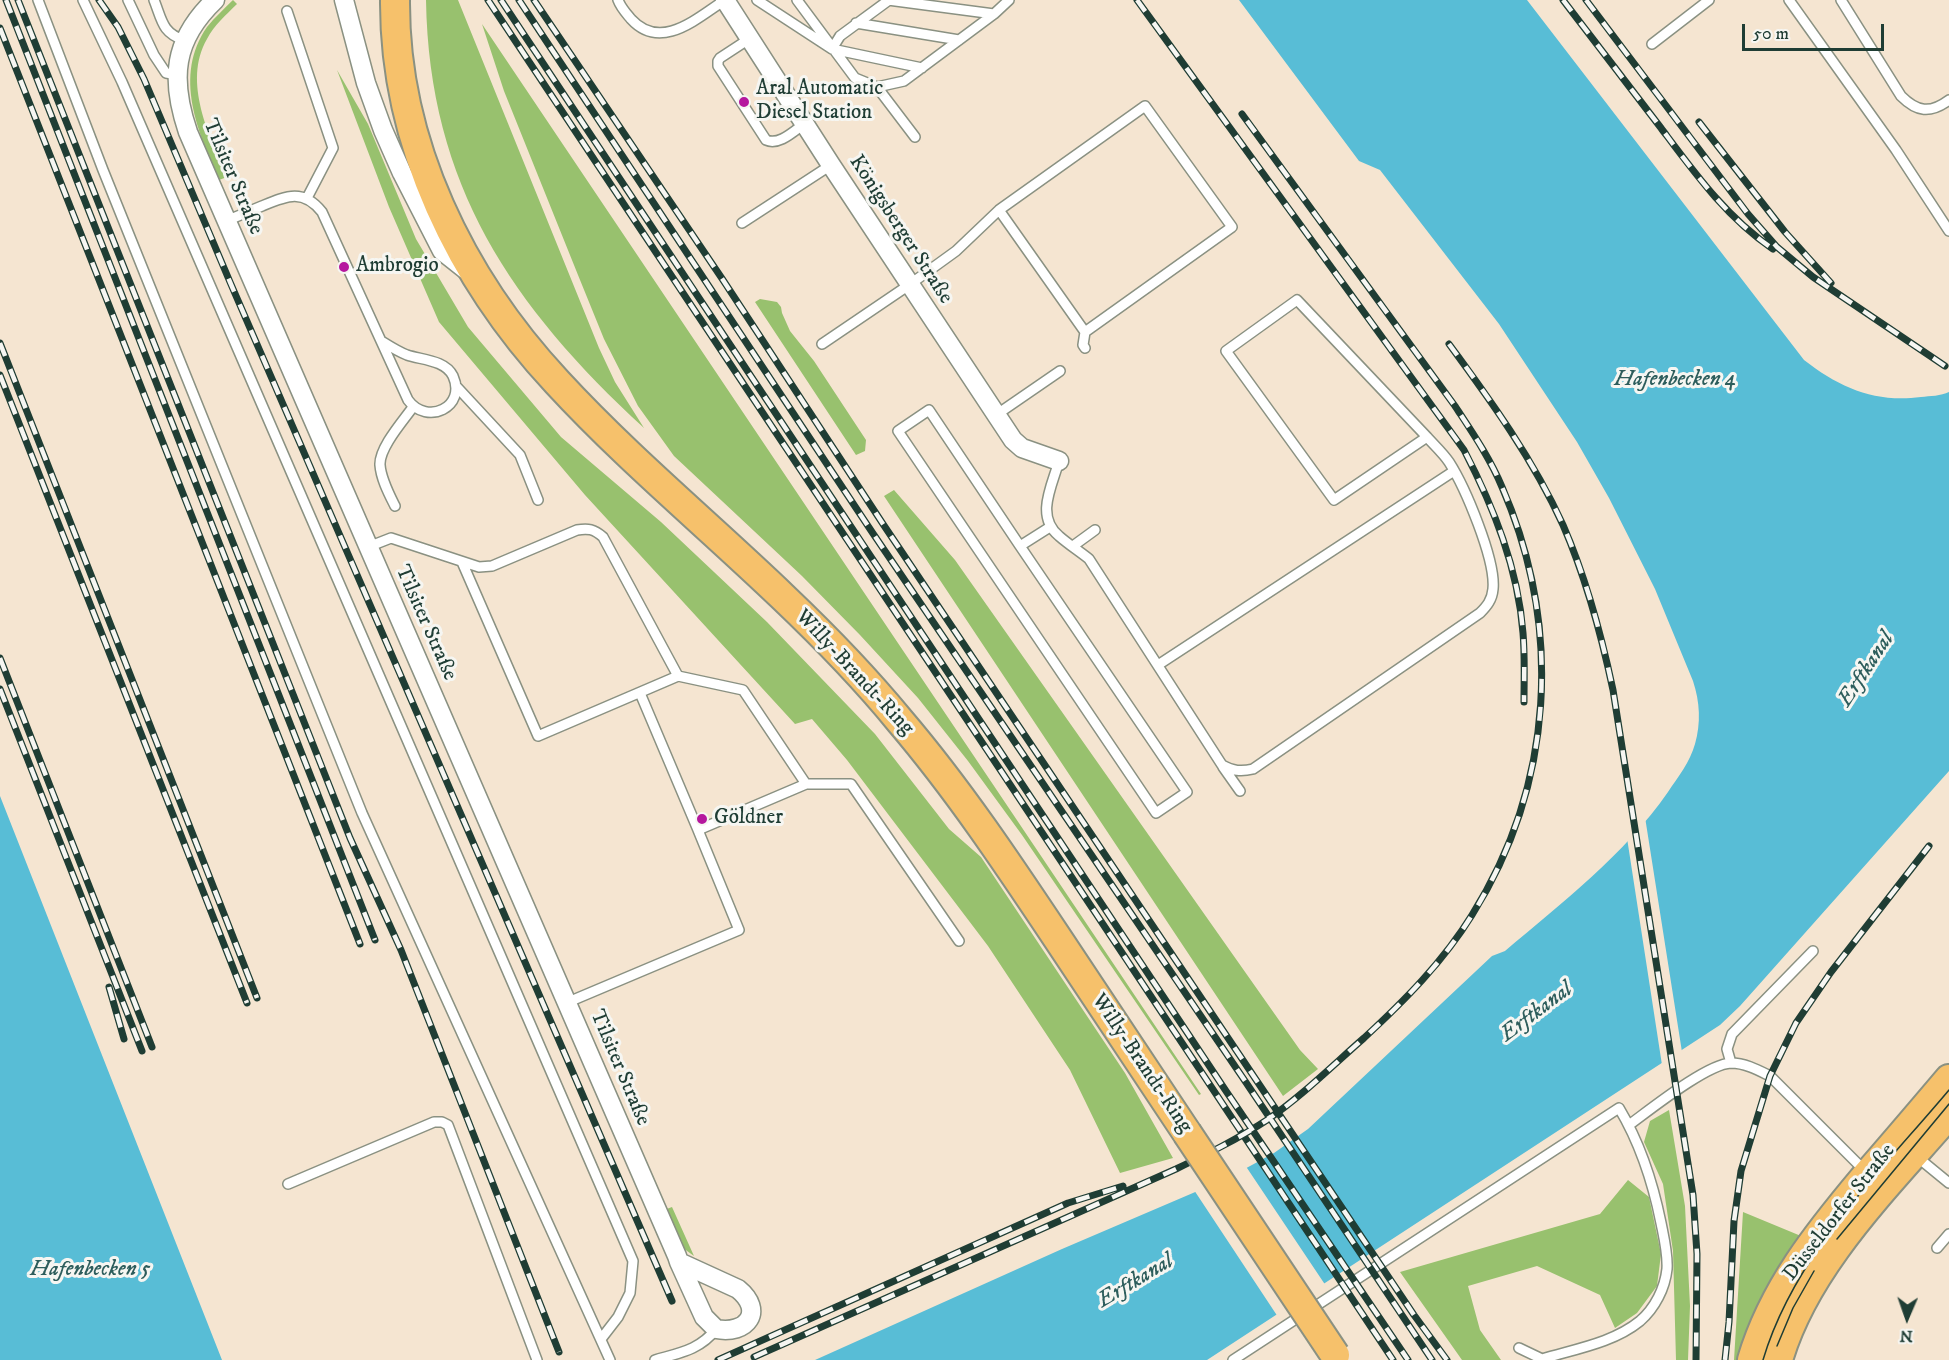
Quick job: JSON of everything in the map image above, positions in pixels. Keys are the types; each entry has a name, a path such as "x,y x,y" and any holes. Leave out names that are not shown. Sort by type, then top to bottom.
{"main road":[{"name":"Willy-Brandt-Ring","path":"395,0 398,56 413,134 427,178 447,224 477,278 515,331 555,380 605,432 785,599 849,663 899,719 947,779 1006,862 1337,1358"},
{"name":"Düsseldorfer Straße","path":"1752,1360 1775,1301 1802,1256 1949,1079"},
{"name":"Düsseldorfer Straße","path":"1778,1360 1798,1310 1822,1269 1856,1223 1949,1114"}],"street":[{"name":"Tilsiter Straße","path":"214,0 196,19 184,40 179,61 177,86 180,109 188,132 679,1262 704,1317 716,1329"},
{"path":"345,0 366,82 383,130 402,173 442,251 477,278"},
{"name":"Königsberger Straße","path":"725,0 1012,440 1022,448 1059,461"},
{"path":"679,1262 738,1289 751,1301 752,1311 743,1326 734,1330 716,1329"}],"lane":[{"path":"38,0 103,170 362,813 610,1360"},
{"path":"83,0 127,93 633,1261 630,1293 618,1317 601,1340"},
{"path":"128,0 154,55 166,73 178,75"},
{"path":"154,0 171,36 184,40"},
{"path":"618,0 621,7 638,26 647,31 659,33 676,30 725,0"},
{"path":"757,0 832,48 922,68"},
{"path":"797,0 855,78 877,87 915,136"},
{"path":"832,48 840,36 888,0 994,14"},
{"path":"877,87 904,81 994,14 1009,0"},
{"path":"1652,44 1709,0"},
{"path":"1789,0 1896,150 1949,231"},
{"path":"1840,0 1901,96 1914,108 1927,109 1949,100"},
{"path":"287,11 333,148 306,198"},
{"path":"856,23 959,40"},
{"path":"749,39 720,58 718,66 766,140 777,141 804,124"},
{"path":"822,344 956,251 999,210 1145,106 1232,227 1085,332"},
{"path":"742,223 831,165"},
{"path":"226,221 284,197 306,198 316,204 322,212 413,407 429,413 440,411 452,402 456,386 454,378 446,368 409,356 383,342"},
{"path":"999,210 1085,332 1083,345 1085,348"},
{"path":"1222,765 1232,770 1253,769 1480,613 1489,604 1493,591 1488,555 1464,491 1447,460 1427,437 1297,300 1226,351 1334,500 1427,437"},
{"path":"996,415 1060,371"},
{"path":"456,386 519,455 538,500"},
{"path":"395,506 381,475 380,460 390,439 413,407"},
{"path":"929,410 1020,546 1187,792 1156,813 898,430 929,410"},
{"path":"1059,461 1045,511 1050,527 1058,536 1089,559 1240,791"},
{"path":"1158,665 1454,471"},
{"path":"1020,546 1050,527"},
{"path":"368,547 391,538 479,567 492,566 577,530 587,528 596,530 603,537 678,676"},
{"path":"1073,546 1095,530"},
{"path":"462,562 538,736 678,676 743,690 806,784"},
{"path":"566,1002 740,930 640,693"},
{"path":"698,830 806,784 851,784 960,941"},
{"path":"1731,1064 1727,1049 1732,1034 1813,951"},
{"path":"1629,1125 1711,1068 1731,1064 1753,1067 1770,1076 1868,1174"},
{"path":"1233,1360 1619,1108 1629,1125 1653,1186 1666,1247 1667,1269 1663,1288 1654,1305 1642,1319 1619,1335 1542,1359 1519,1347"},
{"path":"288,1184 434,1122 448,1125 537,1360"},
{"path":"1915,1154 1949,1183"},
{"path":"1937,1248 1949,1234"},
{"path":"656,1360 696,1348 708,1340 716,1329"}],"green space":[{"path":"233,0 237,4 207,39 200,56 197,73 201,109 227,177 219,180 203,143 192,104 190,84 197,46 207,27"},
{"path":"426,0 458,0 599,348 615,382 644,428 555,336 518,288 487,238 461,185 443,128 431,67"},
{"path":"482,24 1201,1094 1199,1095 1022,835 918,698 802,576 674,456 638,406 604,339 504,91"},
{"path":"337,70 368,124 416,239 468,327 561,437 661,522 767,622 875,734 949,829 981,857 1125,1073 1173,1158 1120,1173 1070,1070 988,946 847,760 812,719 795,724 585,495 439,322 389,207"},
{"path":"760,299 777,302 781,307 790,331 814,361 866,440 865,451 856,455 755,302"},
{"path":"894,490 955,560 1300,1050 1318,1069 1283,1096 884,496"},
{"path":"1669,1110 1685,1206 1690,1306 1688,1360 1676,1360 1673,1251 1663,1184 1644,1142 1650,1121"},
{"path":"1628,1180 1649,1197 1661,1254 1657,1286 1637,1313 1615,1328 1600,1295 1537,1266 1468,1286 1480,1330 1501,1360 1462,1360 1400,1272 1600,1214"},
{"path":"672,1207 694,1256 683,1248 664,1210"},
{"path":"1743,1212 1801,1236 1742,1360 1734,1360"}],"water":[{"path":"1239,0 1527,0 1804,360 1845,386 1873,395 1904,398 1935,396 1949,392 1949,771 1740,1006 1720,1025 1207,1360 815,1360 1062,1249 1228,1178 1274,1153 1308,1129 1492,956 1505,951 1592,877 1651,815 1693,751 1699,712 1693,681 1655,589 1609,498 1577,442 1499,324 1380,170 1359,161"},
{"name":"Hafenbecken 5","path":"0,796 222,1360 0,1360"}],"pier":[{"path":"1645,817 1682,1052 1662,1065 1627,838"},
{"path":"1245,1165 1326,1286 1278,1317 1194,1190"}],"tram line":[{"path":"1763,1360 1777,1322 1795,1285 1817,1250 1868,1184 1949,1090"},
{"path":"1837,1239 1949,1104"},
{"path":"1777,1346 1793,1308 1814,1271"}],"railway":[{"path":"6,0 375,940"},
{"path":"18,0 350,838 401,950 559,1352"},
{"path":"99,0 118,27 144,79 672,1301"},
{"path":"488,0 1393,1360"},
{"path":"501,0 1226,1091 1408,1360"},
{"path":"519,0 872,532 1432,1360"},
{"path":"534,0 1414,1315 1447,1360"},
{"path":"1137,0 1464,450 1495,516 1516,585 1524,642 1524,702"},
{"path":"1563,0 1712,193 1740,223 1773,249"},
{"path":"1586,0 1748,214 1777,247 1813,277 1945,366"},
{"path":"0,28 360,944"},
{"path":"754,1357 1176,1169 1234,1140 1280,1111 1364,1038 1408,995 1449,949 1472,915 1499,865 1520,813 1534,759 1541,705 1541,650 1535,595 1522,540 1502,487 1486,455 1455,406 1242,114"},
{"path":"1699,122 1785,232 1831,283"},
{"path":"0,343 257,998"},
{"path":"1449,344 1510,431 1551,501 1579,565 1603,648 1613,690 1693,1195 1697,1254 1696,1360"},
{"path":"0,375 247,1003"},
{"path":"0,658 152,1047"},
{"path":"0,689 142,1051"},
{"path":"1725,1360 1734,1221 1741,1171 1770,1076 1796,1023 1831,972 1929,846"},
{"path":"109,987 124,1039"},
{"path":"718,1360 1068,1203 1123,1186"}],"place":[{"name":"Aral Automatic Diesel Station","path":"744,102"},
{"name":"Ambrogio","path":"344,267"},
{"name":"Göldner","path":"702,819"}],"water label":[{"name":"Hafenbecken 4","path":"1675,380"},
{"name":"Erftkanal","path":"1867,670"},
{"name":"Erftkanal","path":"1537,1013"},
{"name":"Erftkanal","path":"1136,1282"}]}
